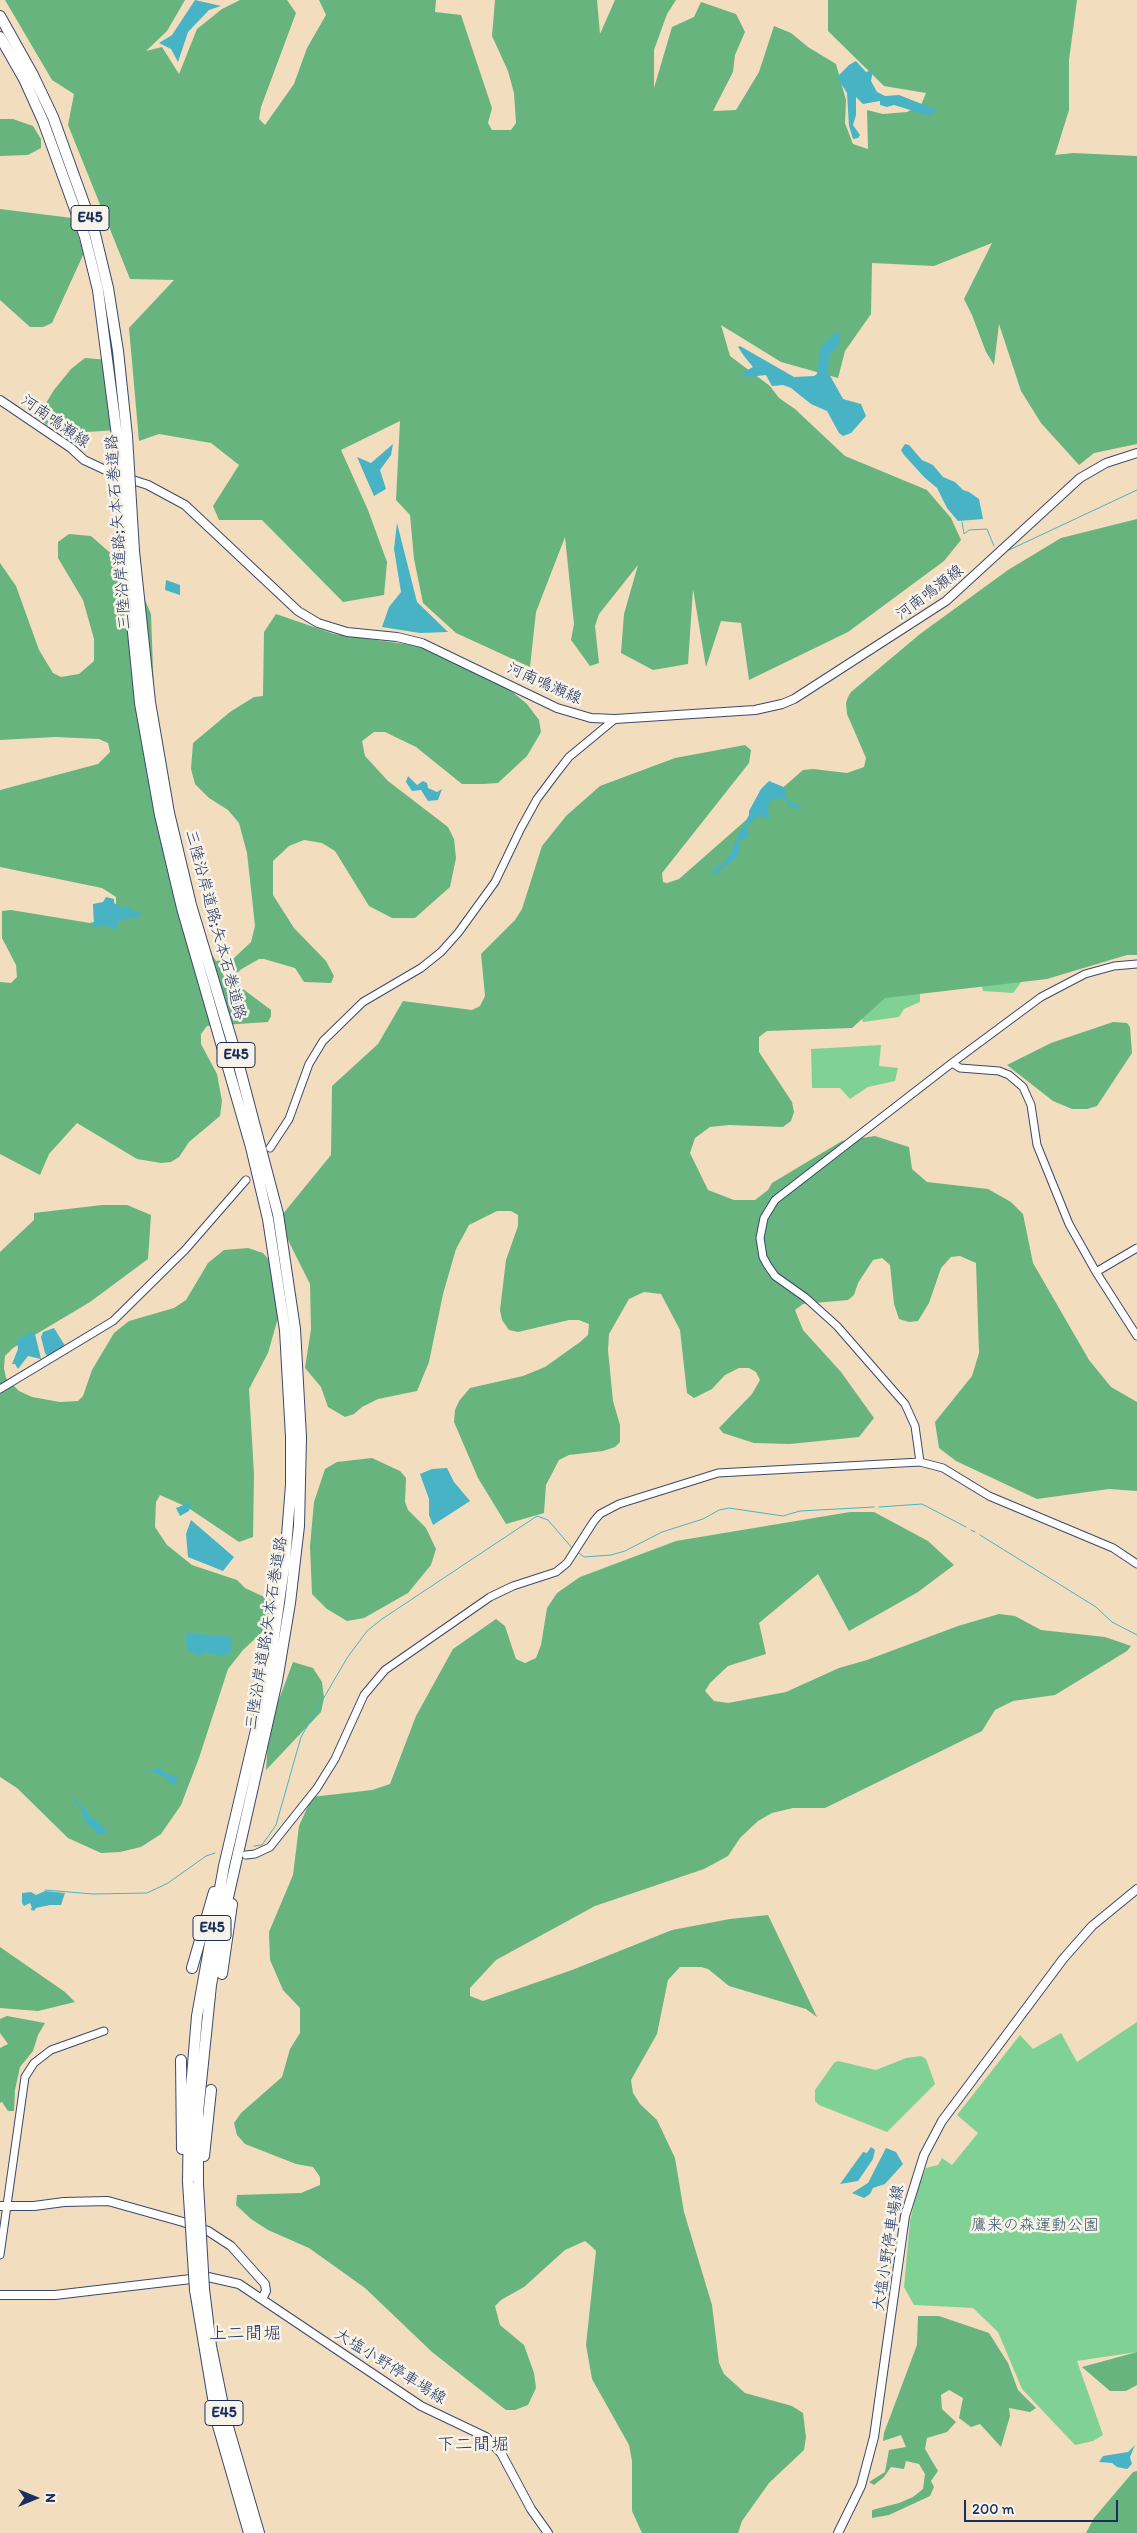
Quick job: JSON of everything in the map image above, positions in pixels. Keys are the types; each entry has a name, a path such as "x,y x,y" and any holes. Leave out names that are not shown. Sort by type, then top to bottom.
{"highway":[{"name":"三陸沿岸道路;矢本石巻道路","path":"0,16 33,75 74,171 95,234 108,288 118,352 129,551 150,702 169,813 192,905 262,1149 278,1214 289,1277 295,1329 301,1437 301,1485 272,1680 252,1792 222,1924 209,1994 190,2183 200,2290 217,2422 249,2533"},
{"name":"三陸沿岸道路;矢本石巻道路","path":"0,37 24,79 43,121 64,174 85,237 98,290 122,436"},
{"name":"三陸沿岸道路;矢本石巻道路","path":"259,2533 226,2420 191,2254 189,2113 193,2057 202,1983 224,1866 272,1680"},
{"path":"222,1974 252,1792"},
{"path":"192,1968 206,1913 224,1866"},
{"path":"181,2060 180,2108 190,2183"},
{"path":"190,2183 203,2167 211,2090"}],"main road":[{"name":"河南鳴瀬線","path":"0,400 71,448 84,460 114,474 148,485 185,505 298,611 318,624 347,632 397,637 422,643 557,708 578,716 615,719 755,710 782,704 794,699 946,601 1080,478 1106,462 1137,452"},
{"name":"大塩小野停車場線","path":"838,2533 861,2486 874,2438 905,2216 924,2155 942,2121 1063,1959 1097,1920 1137,1889"},
{"path":"3,2206 108,2201 120,2203 208,2231 231,2246 265,2284 266,2291 262,2299"},
{"name":"大塩小野停車場線","path":"0,2294 55,2295 208,2277 231,2281 262,2299 421,2406 486,2437 501,2453 531,2509 548,2533"}],"street":[{"path":"270,1148 289,1119 309,1064 324,1041 363,1002 421,968 441,952 458,934 495,882 537,799 569,757 615,719"},
{"path":"920,1462 914,1426 905,1404 837,1326 806,1298 775,1276 763,1257 760,1238 764,1218 775,1200 952,1063 1055,988 1099,969 1137,964"},
{"path":"952,1063 960,1068 999,1071 1009,1075 1023,1087 1031,1105 1036,1145 1069,1224 1096,1272 1137,1336"},
{"path":"0,1389 113,1322 185,1250 246,1180"},
{"path":"1096,1272 1137,1248"},
{"path":"246,1855 255,1854 270,1846 317,1788 335,1759 364,1695 385,1670 490,1597 513,1586 556,1572 567,1563 594,1521 608,1509 718,1473 920,1462 943,1468 989,1496 1113,1548 1137,1564"},
{"path":"0,2255 3,2206 22,2086 28,2070 41,2056 51,2050 104,2031"}],"green space":[{"path":"5,0 185,0 167,31 146,51 162,47 179,74 197,29 222,9 240,0 287,0 296,13 261,107 259,119 265,125 294,84 307,48 326,15 319,0 436,0 435,12 461,15 492,108 488,123 492,130 511,130 516,123 514,93 508,71 492,36 495,0 597,0 600,34 615,0 676,0 667,14 654,50 654,88 672,27 694,17 701,2 736,14 745,32 735,55 733,72 713,111 736,110 759,72 774,26 791,33 808,47 836,64 846,100 845,123 853,144 868,149 867,110 883,114 907,112 921,105 926,93 884,86 828,31 828,0 1077,0 1069,60 1069,110 1055,155 1073,153 1137,156 1137,444 1094,453 1079,465 1041,423 1021,391 999,324 994,365 986,352 964,299 992,243 934,266 872,263 871,314 845,351 838,378 781,362 721,325 730,356 770,386 779,398 795,409 845,456 927,490 951,518 961,540 944,561 848,632 749,680 741,623 721,621 706,667 693,589 688,664 653,670 621,653 624,614 638,565 599,614 595,626 599,663 590,666 571,640 574,624 565,537 536,612 530,667 456,633 423,603 414,559 410,515 396,500 400,421 341,450 368,510 387,562 384,595 343,602 262,520 219,520 213,506 239,465 211,443 159,434 139,441 129,328 174,280 130,279 68,125 74,94 52,80"},
{"path":"0,119 13,119 33,126 41,139 41,148 28,155 0,156"},
{"path":"0,209 72,218 84,253 52,323 43,327 30,327 0,300"},
{"path":"85,358 109,360 117,373 122,413 117,430 87,432 63,430 47,425 43,421 43,408 54,390 71,369"},
{"path":"1137,519 1137,955 1127,955 1047,979 885,998 852,1028 767,1031 759,1037 759,1052 792,1102 794,1112 791,1121 783,1127 729,1125 710,1127 695,1138 690,1153 708,1190 734,1200 755,1200 768,1190 772,1183 842,1141 875,1136 909,1147 912,1169 927,1182 988,1189 1011,1202 1023,1214 1033,1263 1089,1360 1111,1387 1137,1402 1137,1491 1109,1489 1037,1499 956,1461 939,1448 935,1422 972,1376 979,1353 976,1263 960,1256 951,1257 941,1268 929,1303 918,1321 909,1322 899,1319 894,1304 890,1265 882,1258 873,1260 858,1283 854,1295 848,1300 803,1304 795,1310 803,1330 841,1372 874,1418 859,1437 790,1444 754,1443 723,1433 719,1428 752,1394 760,1380 756,1372 749,1368 739,1368 725,1375 712,1389 694,1398 687,1393 680,1330 661,1294 644,1292 629,1299 609,1334 608,1350 613,1401 620,1425 620,1442 615,1447 603,1451 569,1455 559,1460 546,1485 544,1513 506,1524 478,1478 454,1422 455,1410 459,1401 470,1388 523,1376 545,1367 588,1335 589,1324 579,1320 569,1320 518,1332 509,1330 502,1320 500,1310 506,1260 518,1226 518,1215 511,1211 497,1211 469,1225 456,1249 443,1294 429,1362 417,1391 378,1399 362,1407 354,1414 345,1417 328,1407 321,1387 305,1368 311,1329 310,1284 278,1220 331,1155 332,1086 378,1044 403,1001 472,1010 480,1006 485,996 481,954 515,920 522,909 542,846 566,816 600,786 675,758 745,745 751,750 749,763 662,873 663,882 667,883 679,879 803,770 813,769 847,773 864,767 866,758 847,714 846,703 848,697 851,692 920,634 1008,570 1061,538"},
{"path":"69,534 91,536 116,558 136,579 151,614 155,724 197,931 216,961 233,959 251,942 255,926 247,853 239,823 228,810 209,798 195,784 191,769 193,743 230,712 254,697 263,696 264,632 276,614 334,634 419,646 510,690 527,704 539,720 541,732 527,756 498,783 483,784 462,784 416,747 385,732 374,732 362,741 365,756 388,781 448,827 454,839 456,858 450,887 415,918 392,918 369,906 335,851 322,843 304,840 289,846 273,861 273,895 294,928 326,961 334,976 331,983 304,982 295,968 264,959 259,959 240,970 235,976 235,983 271,1010 271,1016 268,1022 207,1026 201,1034 201,1044 217,1074 222,1101 220,1116 189,1142 179,1157 171,1162 161,1163 137,1159 77,1123 49,1154 40,1175 0,1154 0,982 11,983 17,977 16,965 2,938 2,911 11,910 90,923 102,920 116,905 116,897 102,888 0,867 0,790 98,764 110,752 108,743 99,739 55,737 0,740 0,563 16,586 39,650 53,673 61,677 79,674 94,661 94,639 83,600 58,558 58,542"},
{"path":"973,953 1036,962 1013,993 983,991"},
{"path":"920,958 920,1002 904,1009 899,1017 863,1022 852,992"},
{"path":"1113,1022 1127,1023 1130,1027 1132,1053 1097,1106 1087,1109 1072,1109 1053,1101 1007,1065 1051,1043"},
{"path":"881,1045 879,1066 898,1068 895,1081 868,1087 850,1099 840,1088 812,1088 811,1049"},
{"path":"102,1205 127,1205 151,1215 148,1259 90,1302 13,1348 5,1356 4,1368 6,1378 19,1391 32,1397 60,1402 78,1401 83,1396 92,1370 114,1333 129,1321 174,1308 186,1300 208,1263 224,1250 248,1248 263,1253 276,1268 280,1311 268,1353 249,1389 254,1474 253,1537 239,1542 187,1507 160,1495 156,1502 155,1527 167,1545 192,1565 237,1580 245,1588 288,1608 243,1650 228,1669 199,1758 181,1805 161,1834 141,1847 120,1852 101,1853 68,1838 17,1788 0,1777 0,1252 34,1220 34,1213"},
{"path":"372,1458 400,1471 406,1478 405,1502 408,1510 426,1528 436,1549 431,1565 408,1593 364,1618 347,1621 327,1609 312,1594 310,1546 314,1502 325,1469 337,1462"},
{"path":"850,1512 874,1512 928,1541 954,1565 918,1592 849,1631 818,1574 759,1623 766,1654 728,1666 710,1683 705,1691 714,1701 728,1703 786,1692 839,1668 867,1660 958,1626 999,1614 1015,1616 1041,1630 1105,1637 1131,1646 1127,1651 1055,1695 1013,1701 995,1710 982,1731 825,1808 793,1808 772,1813 758,1821 740,1838 728,1856 704,1869 595,1906 496,1960 470,1988 470,1996 483,2001 572,1970 672,1930 730,1919 768,1915 817,2017 806,2009 729,1986 708,1969 680,1967 668,1980 657,2034 631,2080 633,2093 640,2104 657,2120 675,2158 684,2212 712,2305 719,2363 724,2374 745,2393 792,2406 803,2413 806,2437 804,2450 769,2483 742,2521 738,2533 642,2533 632,2511 632,2461 629,2445 592,2379 586,2345 596,2251 585,2241 565,2250 524,2287 501,2300 495,2306 500,2325 524,2345 534,2373 536,2388 528,2405 515,2410 506,2410 432,2352 365,2288 309,2248 268,2230 251,2219 236,2205 237,2195 301,2193 320,2185 320,2177 313,2167 296,2164 245,2144 237,2135 234,2123 241,2113 282,2077 290,2049 300,2033 300,2008 283,1990 270,1960 269,1932 293,1875 299,1826 312,1797 372,1790 390,1784 416,1716 453,1649 496,1619 505,1626 516,1659 525,1663 536,1658 541,1645 547,1608 557,1593 580,1577 676,1541"},
{"path":"293,1662 313,1668 322,1682 324,1698 321,1712 266,1770 269,1726"},
{"path":"0,1947 65,1992 75,2002 38,2011 0,2008"},
{"path":"7,2016 45,2023 38,2035 33,2051 20,2067 15,2090 14,2111 8,2111 2,2102 0,2103 0,2048 8,2044 0,2033 0,2019"},
{"name":"鷹来の森運動公園","path":"1137,2022 1137,2352 1077,2361 1103,2435 1093,2441 1075,2445 1022,2389 998,2332 973,2308 914,2305 904,2287 910,2221 919,2184 926,2168 938,2165 942,2158 952,2165 978,2133 957,2115 1020,2035 1033,2049 1061,2033 1077,2062"},
{"path":"921,2056 926,2059 935,2084 887,2132 819,2105 815,2101 815,2090 834,2063 838,2061 876,2070 906,2058"},
{"path":"918,2316 939,2316 989,2333 1008,2363 1018,2390 1036,2408 1030,2412 1009,2408 1010,2416 1001,2447 980,2424 971,2427 959,2418 963,2398 949,2390 941,2395 942,2409 956,2422 947,2432 927,2438 925,2449 938,2471 931,2481 934,2487 930,2496 889,2515 872,2518 872,2510 899,2503 913,2497 923,2489 925,2474 919,2464 906,2461 904,2469 891,2467 884,2477 874,2485 869,2482 885,2472 889,2450 906,2447 901,2435 883,2441 884,2433 917,2345"},
{"path":"1137,2352 1137,2385 1126,2391 1110,2391 1082,2367"},
{"path":"1137,2471 1137,2533 1086,2533 1094,2518 1133,2472"}],"water":[{"path":"195,0 221,6 209,10 188,32 178,62 171,49 159,43 172,35"},
{"path":"856,61 866,72 873,70 871,81 877,92 885,96 899,95 937,110 930,116 894,105 887,107 880,105 880,101 863,104 856,97 856,115 853,125 860,135 858,138 853,139 849,126 847,93 837,77"},
{"path":"835,332 839,333 840,339 838,346 829,356 828,372 843,399 861,404 866,416 851,433 843,436 839,433 827,411 811,404 791,388 783,385 772,386 766,375 749,377 740,374 753,367 738,347 740,346 794,377 814,376 817,374 820,349"},
{"path":"393,444 391,455 380,470 386,489 374,496 357,457 371,463"},
{"path":"905,444 909,445 922,460 933,465 943,477 955,482 963,490 979,499 983,519 958,521 947,508 937,488 904,455 901,450"},
{"path":"397,523 417,602 448,632 420,633 382,627 389,607 401,592 394,549"},
{"path":"166,580 180,585 180,595 165,590"},
{"path":"408,776 417,785 423,781 427,783 428,788 437,792 442,789 438,800 428,801 421,790 412,791 406,782"},
{"path":"769,781 786,788 786,797 792,804 797,804 802,810 788,806 786,800 781,798 773,799 768,806 769,819 761,816 749,824 747,838 738,841 740,848 737,857 712,876 714,868 721,866 732,851 749,815 749,811 761,789"},
{"path":"106,897 114,899 114,903 122,908 126,906 135,911 140,911 141,915 117,922 118,930 107,926 94,927 93,904 103,902"},
{"path":"54,1328 67,1349 49,1358 45,1353 41,1337 43,1332"},
{"path":"32,1332 35,1334 41,1359 28,1356 18,1369 15,1364 12,1364 18,1349 17,1340"},
{"path":"447,1468 454,1482 470,1501 433,1525 429,1515 429,1499 420,1474 432,1469"},
{"path":"191,1502 189,1511 180,1516 176,1508"},
{"path":"191,1520 234,1557 223,1571 188,1557 186,1534"},
{"path":"186,1634 232,1637 231,1652 223,1656 203,1652 202,1657 187,1650"},
{"path":"160,1767 163,1772 178,1777 174,1786 165,1777 149,1771"},
{"path":"73,1796 79,1805 86,1809 90,1817 95,1819 108,1832 97,1835 94,1829 87,1824 81,1812 82,1809 73,1801"},
{"path":"45,1891 65,1893 61,1905 36,1908 34,1911 30,1909 32,1908 30,1903 24,1906 22,1903 22,1893 31,1892 36,1895"},
{"path":"871,2147 875,2150 873,2159 858,2181 840,2184 863,2152 867,2153"},
{"path":"886,2148 896,2152 903,2164 885,2184 873,2188 870,2194 864,2198 852,2193 868,2183"},
{"path":"1135,2445 1130,2457 1132,2464 1127,2469 1117,2467 1112,2463 1099,2462 1103,2456 1128,2452"}],"waterway":[{"path":"1009,550 1137,490"},
{"path":"962,522 964,534 969,530 987,529 994,546"},
{"path":"879,1507 922,1504 966,1527"},
{"path":"579,1553 584,1557 611,1555 625,1551 662,1532 703,1519 719,1510 729,1508 783,1516 800,1511 874,1507"},
{"path":"254,1846 262,1845 276,1825 301,1737 347,1658 367,1631 382,1619 537,1516 548,1520 573,1549"},
{"path":"971,1530 975,1532"},
{"path":"980,1535 1096,1607 1112,1622 1137,1635"},
{"path":"45,1890 93,1894 147,1893 168,1883 206,1856 215,1853"}],"district":[{"name":"上二間堀","path":"245,2334"},
{"name":"下二間堀","path":"473,2445"}]}
